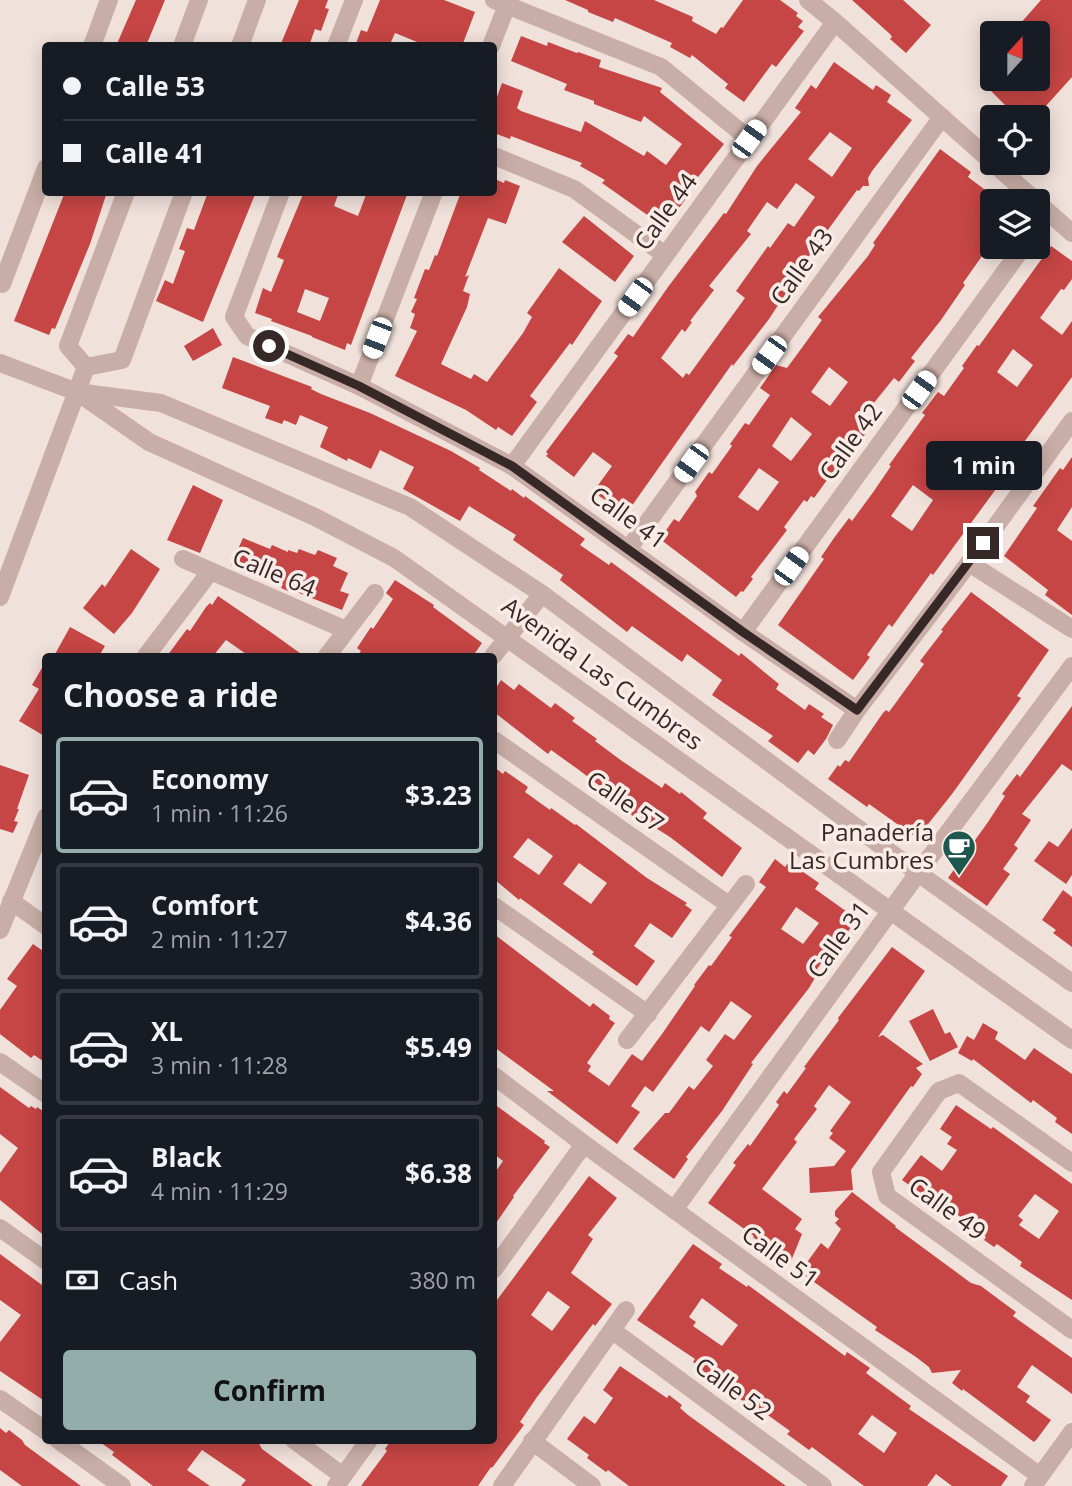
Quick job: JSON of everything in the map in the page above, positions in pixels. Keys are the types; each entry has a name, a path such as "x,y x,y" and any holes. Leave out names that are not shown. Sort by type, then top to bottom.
{"street":[{"path":"93,42 109,0"},
{"path":"183,42 199,0"},
{"path":"241,42 257,0"},
{"path":"338,42 354,0"},
{"path":"808,0 980,151"},
{"path":"492,42 503,2 661,67 749,139"},
{"name":"Calle 44","path":"512,466 835,22"},
{"name":"Calle 43","path":"629,548 942,117"},
{"path":"497,157 574,189 666,255"},
{"path":"1005,175 1019,189"},
{"path":"2,284 42,179"},
{"path":"86,367 68,346 124,196"},
{"path":"86,367 122,360 183,196"},
{"name":"Calle 41","path":"279,196 234,317 247,336 359,386 512,466 743,632 857,710"},
{"path":"359,386 432,196"},
{"path":"1050,218 1072,233"},
{"name":"Calle 42","path":"743,632 1014,259"},
{"name":"Avenida Las Cumbres","path":"0,363 77,392 161,403 410,508 542,594 918,873 1072,983"},
{"path":"0,597 86,367"},
{"name":"Avenida Las Cumbres","path":"77,392 149,442 315,517 394,558 1072,1040"},
{"path":"837,740 1072,421"},
{"name":"Calle 64","path":"183,559 346,631"},
{"path":"969,563 1072,629"},
{"path":"148,653 210,572"},
{"path":"329,653 375,593"},
{"path":"495,653 542,594"},
{"name":"Calle 31","path":"674,1210 1072,666"},
{"name":"Calle 57","path":"497,742 729,905"},
{"path":"0,930 42,827"},
{"path":"627,1040 746,884"},
{"path":"11,901 42,923"},
{"path":"497,908 648,1013"},
{"path":"0,1062 42,1091"},
{"name":"Calle 51","path":"497,1078 1036,1481"},
{"name":"Calle 49","path":"1072,1163 959,1083 939,1091 881,1172 887,1195 1072,1330"},
{"path":"497,1257 584,1144"},
{"path":"0,1228 42,1258"},
{"path":"502,1486 626,1310"},
{"name":"Calle 52","path":"613,1331 823,1486"},
{"path":"0,1399 42,1428"},
{"path":"1036,1481 1072,1432"},
{"path":"532,1441 592,1486"},
{"path":"64,1444 122,1486"},
{"path":"298,1444 340,1481 366,1444"}],"building":[{"path":"136,0 165,0 148,42 118,42"},
{"path":"299,0 328,0 325,8 329,9 321,31 315,29 310,42 282,42"},
{"path":"380,0 444,0 475,12 464,42 417,42 395,33 391,42 356,42 361,30 367,32"},
{"path":"565,0 654,0 693,17 692,21 716,34 743,0 780,0 798,13 796,16 803,21 798,27 804,31 776,67 772,64 744,102 725,88 728,84 692,55 690,58 670,47 672,43 615,18 613,22 588,12"},
{"path":"852,0 903,0 931,25 906,53 890,39 890,34"},
{"path":"1041,0 1072,0 1072,77 1047,105 1005,105 991,91 1050,91 1050,21 1023,21"},
{"path":"521,36 547,46 548,42 601,60 599,67 662,88 660,92 724,144 684,195 687,197 674,215 666,210 659,219 656,216 653,219 602,183 605,180 580,166 582,163 511,136 510,139 497,134 497,97 502,83 523,91 517,108 521,111 581,132 585,121 644,156 647,151 666,165 682,144 644,116 641,122 594,104 594,101 564,90 567,84 511,61"},
{"path":"834,62 873,90 876,85 891,95 887,102 912,120 872,171 868,178 869,186 857,190 798,271 799,275 792,276 781,290 786,293 769,319 733,366 732,364 631,507 627,504 622,511 593,492 612,466 593,452 574,477 546,456 546,452 618,356 614,353 628,334 633,337 668,287 724,213 726,214 757,166 801,112 795,108 811,85 816,89","holes":["830,132 852,148 832,177 808,159","796,183 815,197 794,227 788,223 770,248 768,246 736,291 745,298 689,375 686,373 683,378 661,358 682,329 685,332 692,322 690,321 714,290 709,286 751,234 747,231 767,202 777,209"]},
{"path":"940,149 971,172 968,177 984,189 980,189 980,259 963,283 965,285 911,358 915,361 899,382 894,378 857,424 867,432 845,460 843,458 814,498 811,496 807,502 804,500 784,527 787,530 751,577 753,579 736,597 660,539 674,519 679,522 709,472 712,474 745,423 749,425 770,395 760,388 776,365 787,368 822,320 818,317 875,245 873,243","holes":["829,367 848,382 830,406 811,392","791,417 812,434 791,461 772,446","759,468 779,482 758,511 738,497"]},
{"path":"497,180 520,186 506,224 488,218 465,277 469,275 463,291 470,294 467,307 441,364 471,379 474,374 487,382 523,333 532,317 527,313 559,268 602,301 572,345 570,343 530,396 537,402 512,436 498,427 496,430 466,410 395,376 417,331 410,328 415,314 411,312 417,299 414,298 425,269 429,270 435,255 437,256 460,196 497,196"},
{"path":"63,196 106,196 90,244 55,329 52,328 49,335 14,321"},
{"path":"207,196 254,196 203,322 156,301 165,280 173,284 185,251 179,249 187,228 194,230"},
{"path":"302,196 338,196 334,206 358,216 366,196 407,196 351,345 347,343 345,350 255,313 263,288 271,292 284,260 277,257","holes":["305,289 329,298 320,321 297,312"]},
{"path":"584,216 634,256 615,282 562,242"},
{"path":"1051,246 1072,261 1072,279 1064,290 1061,289 1040,318 1062,335 1072,321 1072,377 1016,453 1019,455 1002,477 1004,478 933,575 931,573 892,627 889,624 853,680 778,625 824,559 821,557 834,538 849,518 852,521 891,466 889,465 925,415 922,413 938,392 944,396 977,345 979,346 1042,259 1050,259","holes":["1013,349 1033,365 1017,387 997,372","913,485 933,500 912,531 891,516"]},
{"path":"213,328 222,345 193,361 184,346"},
{"path":"233,357 312,387 311,389 321,394 370,413 451,451 511,491 512,489 524,498 525,496 585,539 580,545 609,565 611,562 739,656 741,653 779,684 776,689 805,710 809,704 824,714 821,717 833,725 826,739 814,755 808,750 798,763 768,741 773,736 712,695 722,680 687,654 682,662 632,626 627,632 560,580 563,575 513,540 516,535 469,506 460,521 403,489 414,467 380,450 371,469 348,458 347,461 320,447 328,427 300,415 296,425 284,420 282,424 265,418 270,406 222,388"},
{"path":"1072,457 1072,507 1057,530 1072,541 1072,615 1045,595 1048,590 1004,556 1037,508 1033,506 1060,468 1063,470"},
{"path":"193,485 223,500 200,553 167,540"},
{"path":"243,538 270,549 272,545 288,552 297,553 299,549 315,555 318,550 337,558 333,566 348,573 340,591 349,594 342,610 294,591 293,593 281,588 283,584 231,565"},
{"path":"131,549 160,569 132,613 114,634 83,608 102,584 105,587"},
{"path":"395,580 434,605 433,607 482,643 475,653 359,653 361,651 357,648 393,599 386,593"},
{"path":"971,592 1049,650 1017,696 1021,698 952,794 921,833 918,831 914,836 828,779 838,765 840,767 845,760 849,762 883,713 886,710 889,712 924,664 920,661 943,631 941,630"},
{"path":"218,596 300,653 245,653 226,640 215,653 169,653 187,629 190,631 206,607 210,603 212,605"},
{"path":"70,627 105,646 101,653 56,653"},
{"path":"42,668 42,735 19,721 39,689 32,685"},
{"path":"501,680 514,690 519,684 551,708 555,703 575,718 572,721 597,739 595,741 622,761 662,788 665,783 680,794 681,792 707,813 703,818 742,848 722,877 670,837 623,809 626,806 579,770 551,750 548,754 497,714 497,686"},
{"path":"1072,706 1072,771 1062,764 1022,814 1031,820 1014,845 1018,848 1003,869 1010,874 987,906 948,878 1005,796 1002,794 1017,774 1020,777"},
{"path":"0,765 29,775 17,809 14,821 18,822 13,833 0,829"},
{"path":"497,769 503,774 505,771 528,787 525,792 576,824 647,878 687,903 685,905 692,910 672,938 650,923 634,946 655,961 637,986 520,898 519,900 497,882","holes":["528,838 553,856 539,875 513,857","579,863 607,883 591,904 563,884"]},
{"path":"1072,828 1072,875 1066,884 1034,861 1049,841 1058,847"},
{"path":"775,859 785,867 789,862 819,883 815,889 857,919 842,940 839,938 817,969 819,971 809,988 751,1063 753,1064 722,1111 686,1157 688,1159 674,1179 633,1149 665,1113 669,1113 689,1086 694,1090 713,1066 706,1060 725,1034 734,1040 752,1016 731,1001 709,1032 701,1026 653,1092 645,1086 631,1106 640,1112 617,1144 547,1091 554,1091 497,1049 497,936 590,1007 593,1003 610,1016 609,1019 615,1023 587,1063 591,1066 588,1071 609,1086 632,1054 642,1061 766,887 759,882","holes":["796,907 819,923 803,944 781,929"]},
{"path":"1063,890 1072,897 1072,947 1053,933 1056,930 1042,920"},
{"path":"33,944 42,950 42,1060 34,1055 31,1058 0,1034 0,1010 17,986 7,979"},
{"path":"892,947 925,971 878,1037 883,1035 923,1064 916,1068 922,1074 851,1170 853,1190 810,1193 809,1168 834,1166 846,1151 829,1138 833,1133 830,1131 851,1102 829,1085 814,1106 817,1109 794,1139 797,1142 762,1189 802,1219 795,1229 802,1234 789,1266 754,1236 708,1203 736,1165 733,1163 748,1144 750,1146 779,1105 776,1102 784,1091 787,1094 838,1018"},
{"path":"933,1009 945,1034 950,1032 958,1047 930,1061 909,1021"},
{"path":"983,1023 998,1032 995,1039 1025,1060 1034,1048 1072,1074 1072,1134 1055,1122 1057,1118 1033,1100 1031,1103 973,1059 972,1061 958,1053 967,1036 974,1040"},
{"path":"0,1087 29,1108 37,1107 42,1110 42,1234 0,1200 0,1173 18,1148 0,1134"},
{"path":"956,1105 991,1129 993,1127 1072,1184 1072,1300 1020,1266 1022,1262 997,1244 994,1247 984,1240 986,1237 949,1208 947,1211 902,1180 921,1155 942,1171 957,1150 947,1144 952,1137 940,1129","holes":["1035,1194 1059,1211 1039,1239 1019,1225 1023,1220 1018,1216"]},
{"path":"497,1106 550,1147 497,1222 497,1170 503,1161 497,1156"},
{"path":"589,1176 617,1198 588,1235 593,1239 571,1273 612,1304 595,1326 593,1324 537,1397 520,1422 524,1425 478,1486 361,1486 387,1451 385,1449 388,1444 497,1444 497,1300","holes":["548,1291 570,1307 552,1331 531,1315"]},
{"path":"852,1192 971,1283 981,1286 1016,1312 1013,1316 1072,1358 1072,1394 1032,1365 1017,1387 1030,1396 1026,1402 1051,1420 1034,1442 952,1383 961,1370 932,1373 929,1367 916,1357 875,1330 877,1327 800,1272 821,1243 828,1249 841,1229 835,1223 839,1219 835,1216 835,1211"},
{"path":"693,1244 722,1264 719,1268 747,1287 748,1285 845,1356 847,1352 870,1368 866,1373 911,1406 909,1409 1008,1476 1001,1486 952,1486 936,1474 927,1486 864,1486 812,1447 809,1450 787,1434 790,1431 765,1413 764,1416 698,1369 700,1367 693,1362 695,1359 637,1320","holes":["702,1298 738,1325 722,1346 693,1326 696,1322 689,1317","872,1415 897,1433 884,1453 858,1434"]},
{"path":"0,1254 42,1285 42,1399 0,1371 0,1342 21,1315 0,1300"},
{"path":"620,1366 667,1398 669,1395 682,1405 680,1408 688,1415 786,1486 629,1486 608,1470 606,1472 567,1439 584,1416 595,1424 613,1398 603,1390"},
{"path":"0,1428 6,1433 9,1430 81,1486 22,1486 0,1470"},
{"path":"103,1444 259,1444 262,1449 313,1486 241,1486 246,1480 202,1450 187,1470 210,1486 153,1486 112,1455 114,1452"}],"place":[{"name":"Panadería Las Cumbres","path":"959,877"}],"route":[{"path":"269,346 359,386 512,466 743,632 857,710 983,543"}]}
